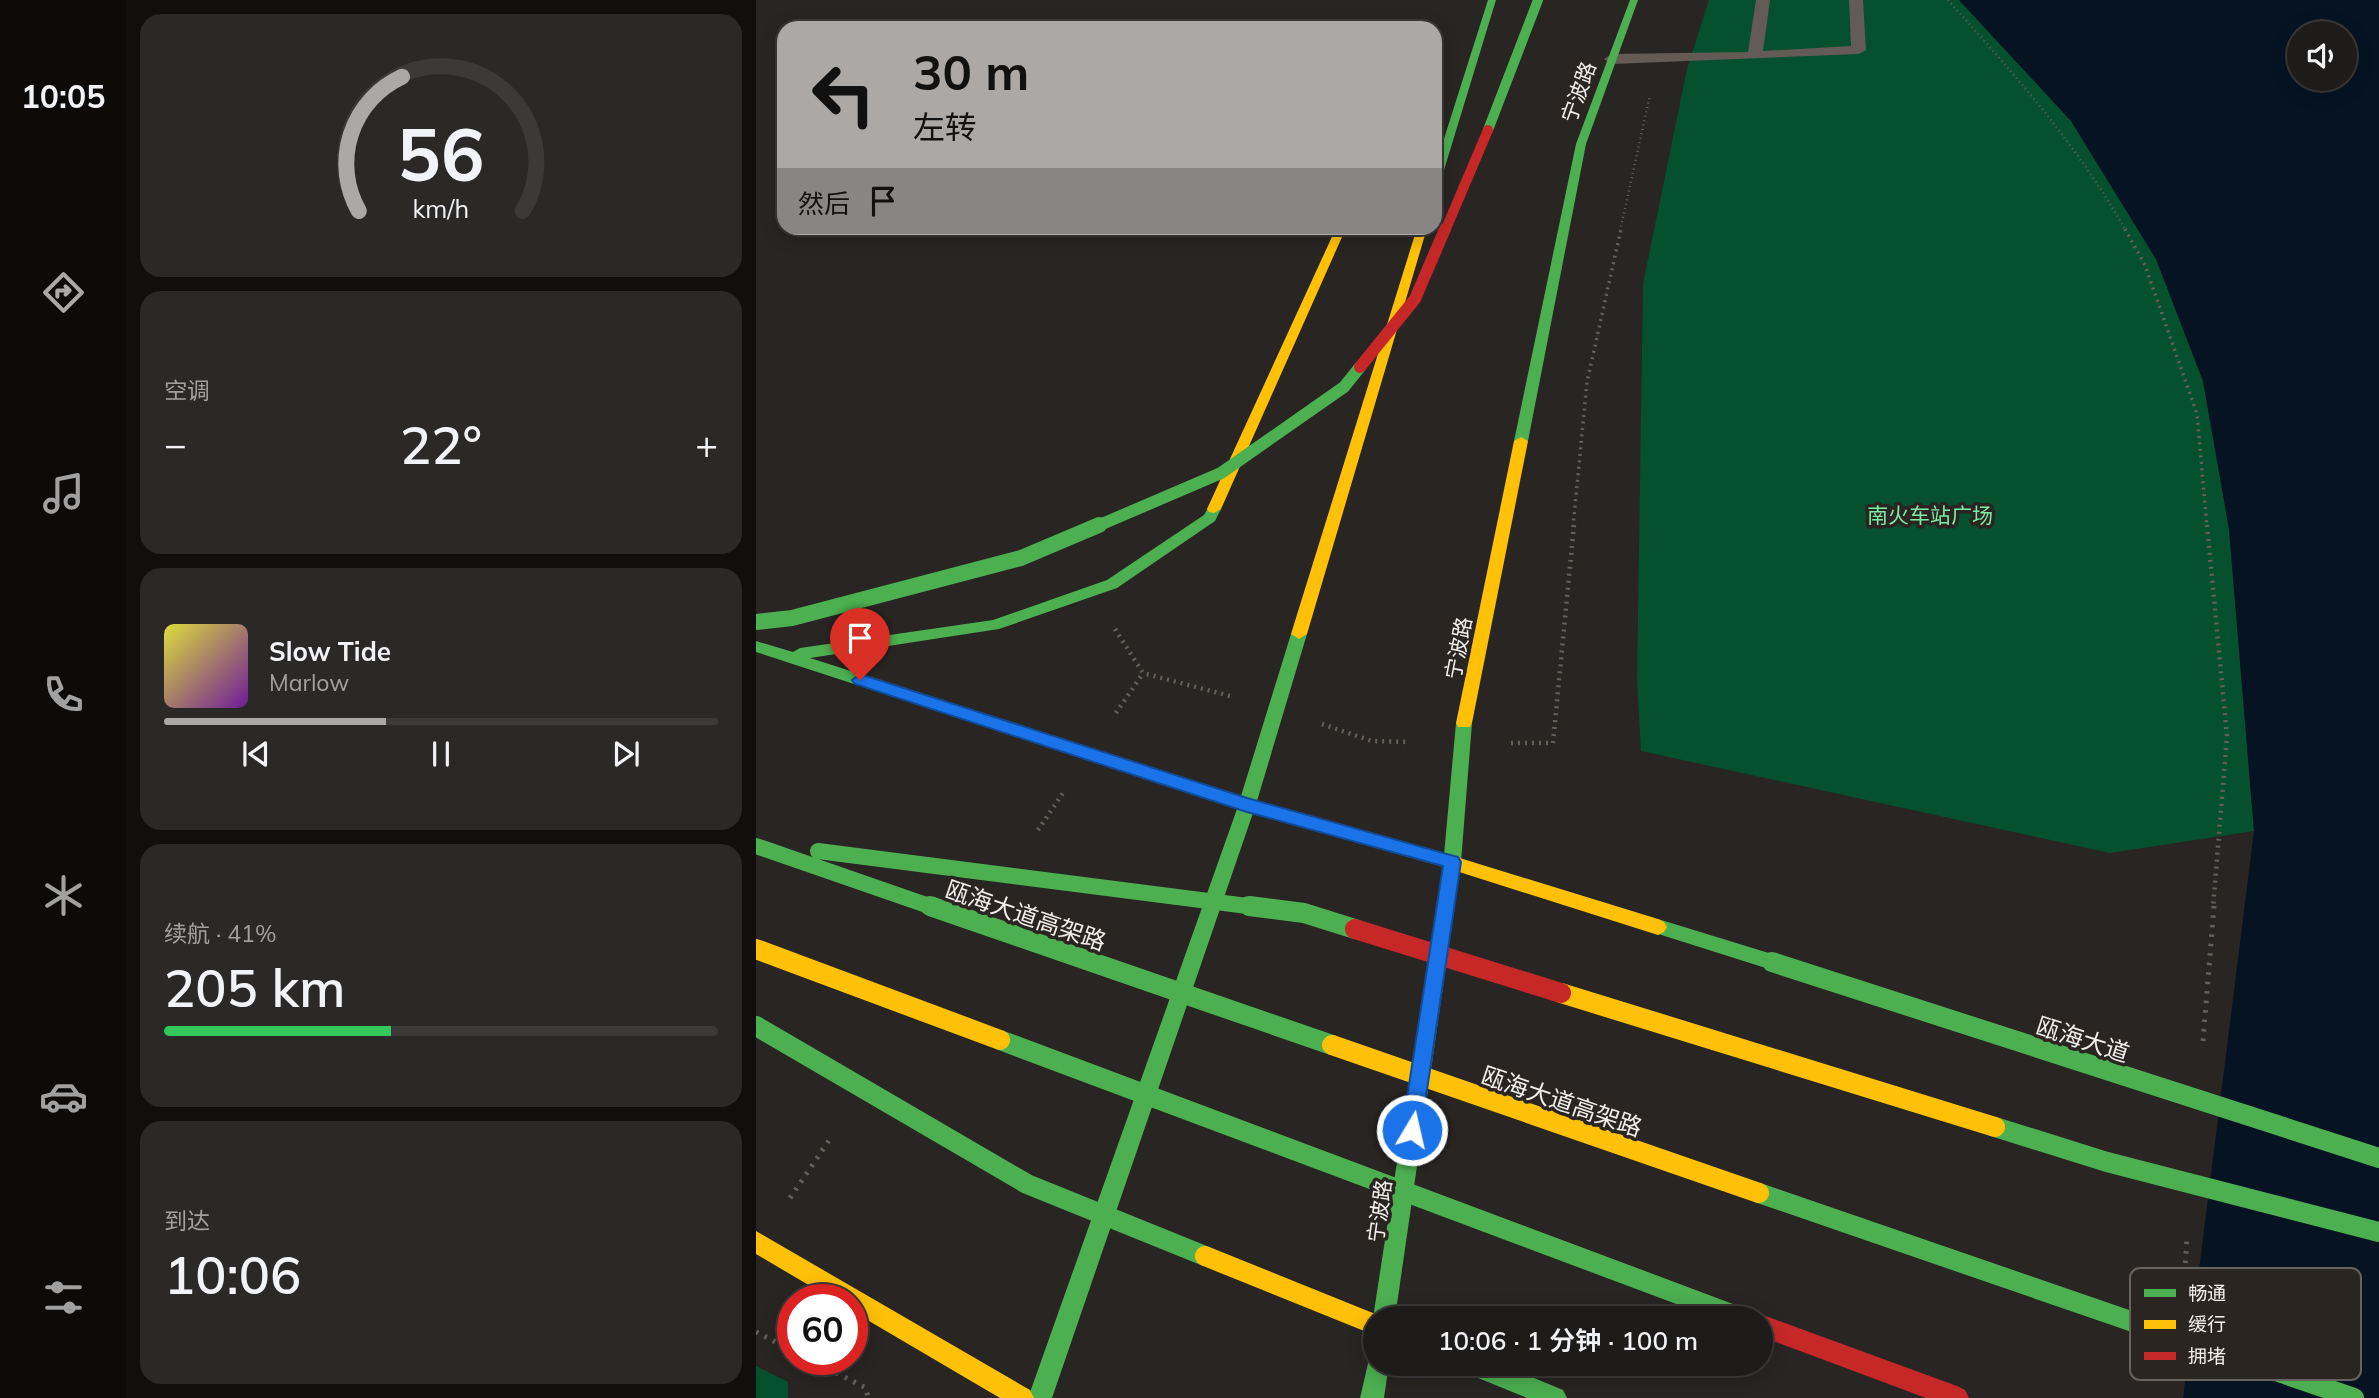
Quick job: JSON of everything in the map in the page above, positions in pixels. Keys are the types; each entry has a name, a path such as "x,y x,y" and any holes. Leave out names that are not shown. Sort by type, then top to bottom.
{"main road":[{"path":"756,622 792,618 1021,558 1221,473 1344,387 1415,299 1478,159 1538,0"},
{"name":"宁波路","path":"1386,1306 1452,862 1463,730 1581,144 1634,0"},
{"path":"1455,62 1490,3"},
{"path":"1442,160 1490,3"},
{"path":"784,655 856,648 994,625 1112,584 1210,518 1337,235"},
{"path":"1040,1398 1247,805 1420,235"},
{"name":"瓯海大道","path":"756,646 1247,805 1452,862 1772,962 2379,1158"},
{"path":"756,844 1304,913 2107,1162 2340,1240"},
{"name":"瓯海大道高架路","path":"756,844 2130,1320"},
{"path":"756,949 1710,1306"},
{"path":"756,1026 1027,1184 1363,1320"},
{"path":"2107,1162 2379,1232"},
{"path":"756,1242 1022,1398"},
{"path":"1773,1330 1956,1398"},
{"path":"1373,1398 1376,1376"},
{"path":"1501,1376 1555,1398"},
{"name":"瓯海大道高架路","path":"2302,1380 2354,1398"}],"lane":[{"path":"1755,56 1763,0"},
{"path":"1612,59 1755,56 1859,50 1856,0"}],"path":[{"path":"1948,0 2027,88 2096,177 2145,265 2197,414 2227,736 2202,1053"},
{"path":"1553,743 1587,383 1658,58"},
{"path":"2185,1268 2188,1232"},
{"path":"756,1332 777,1343"},
{"path":"840,1375 866,1388 868,1398"}],"green space":[{"name":"南火车站广场","path":"1709,0 1959,0 2071,121 2156,259 2203,381 2229,529 2254,831 2110,853 1641,751 1637,681 1643,284 1687,69"},
{"path":"756,1366 788,1382 788,1398 756,1398"}],"water":[{"path":"1959,0 2379,0 2379,1398 2183,1398 2185,1380 2361,1380 2361,1268 2199,1268 2254,831 2229,529 2203,381 2156,259 2071,121"}],"traffic: fast":[{"path":"1442,161 1492,0"},
{"path":"1488,130 1538,0"},
{"path":"1521,441 1581,144 1634,0"},
{"path":"756,622 792,618 1021,558 1221,473 1344,387 1360,367"},
{"path":"800,654 994,625 1112,584 1210,518 1214,509"},
{"path":"1040,1398 1247,805 1299,634"},
{"path":"756,646 1247,805 1437,858"},
{"path":"1386,1306 1452,862 1464,723"},
{"path":"756,846 1332,1045"},
{"path":"818,851 1304,913 1355,929"},
{"path":"1658,927 1772,962"},
{"path":"1772,962 2379,1158"},
{"path":"756,1026 1027,1184 1205,1256"},
{"path":"1000,1040 1710,1306"},
{"path":"1995,1127 2107,1162 2379,1232"},
{"path":"1759,1193 2130,1321"},
{"path":"1372,1398 1376,1376"},
{"path":"1501,1376 1555,1398"},
{"path":"2302,1380 2354,1398"}],"traffic: slow":[{"path":"1214,509 1338,235"},
{"path":"1299,634 1420,235"},
{"path":"1464,723 1521,441"},
{"path":"1437,858 1658,927"},
{"path":"756,949 1000,1040"},
{"path":"1561,993 1995,1127"},
{"path":"1332,1045 1759,1193"},
{"path":"756,1242 1022,1398"},
{"path":"1205,1256 1363,1320"}],"traffic: jam":[{"path":"1360,367 1415,299 1488,130"},
{"path":"1355,929 1561,993"},
{"path":"1773,1330 1957,1398"}],"route":[{"path":"860,680 1247,805 1452,862 1412,1130"}]}
